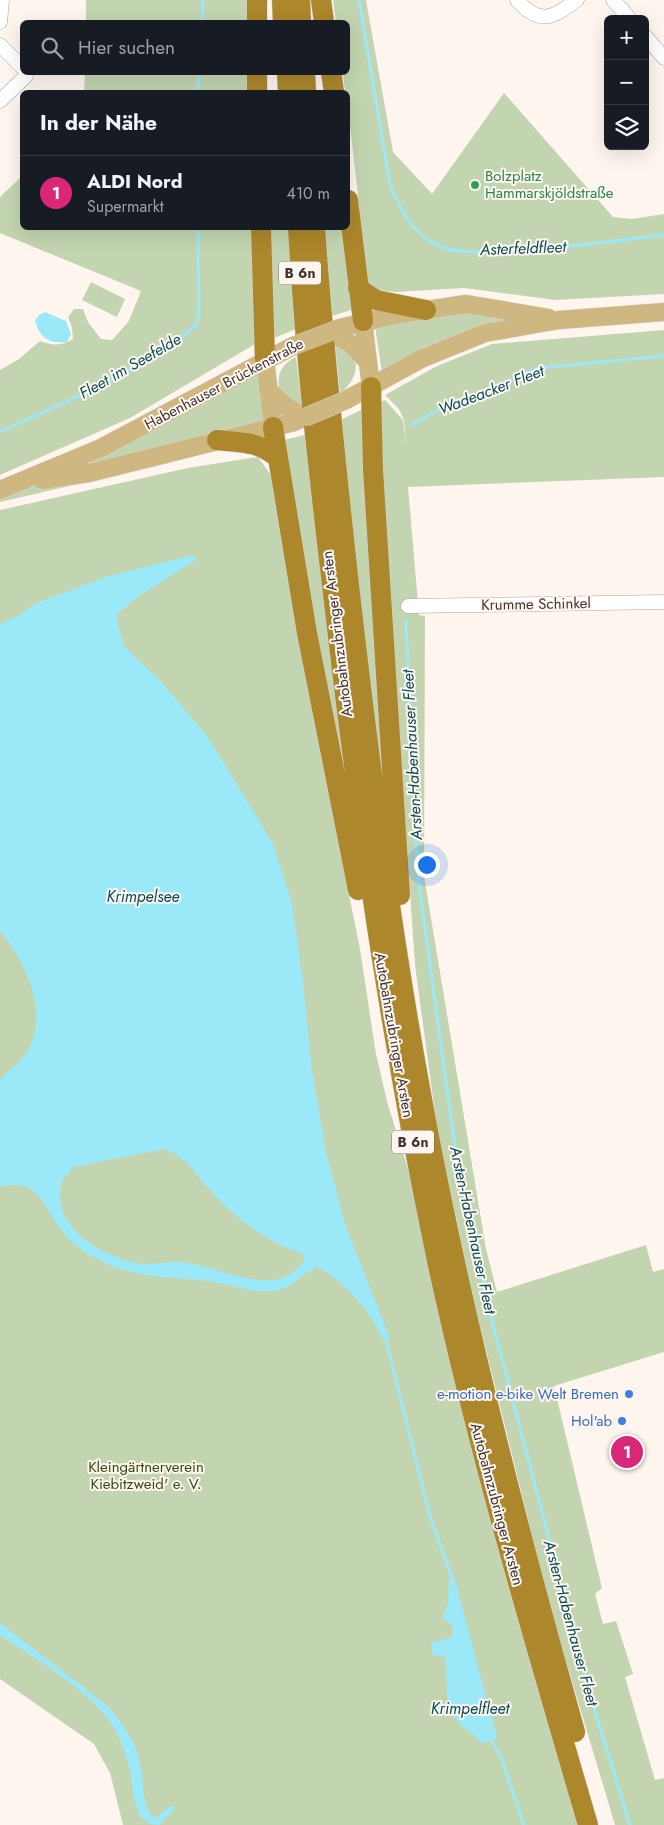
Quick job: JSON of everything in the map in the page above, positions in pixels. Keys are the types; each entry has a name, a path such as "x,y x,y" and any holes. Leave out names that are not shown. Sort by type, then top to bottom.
{"highway":[{"path":"257,0 257,20"},
{"path":"282,0 283,20"},
{"path":"300,0 302,20"},
{"path":"322,0 324,20"},
{"path":"257,75 257,90"},
{"path":"287,75 288,90"},
{"path":"305,75 306,90"},
{"path":"331,75 334,90"},
{"path":"350,218 363,321"},
{"path":"260,230 265,359"},
{"name":"Autobahnzubringer Arsten","path":"298,230 318,466 350,747 387,946 437,1260 500,1523 588,1825"},
{"name":"Autobahnzubringer Arsten","path":"315,230 339,497 387,946 468,1321 549,1639 602,1825"},
{"path":"358,288 376,300 426,310"},
{"path":"370,387 373,469 400,892 387,946"},
{"path":"273,427 307,633 355,879 387,946"},
{"path":"210,442 245,438 262,446 278,458"}],"main road":[{"name":"Habenhauser Brückenstraße","path":"7,487 100,448 265,359 293,346 336,333 363,321 466,304 559,320"},
{"name":"Habenhauser Brückenstraße","path":"245,438 346,400 421,359 485,333 559,320 664,312"},
{"path":"363,321 370,387"},
{"path":"336,333 351,344 367,361"},
{"path":"265,359 273,427"},
{"path":"268,390 298,417"},
{"name":"Habenhauser Brückenstraße","path":"7,487 88,473 210,442"}],"street":[{"path":"0,22 2,0"},
{"path":"517,0 526,10 542,18 559,13 577,0"},
{"path":"614,0 627,15"},
{"path":"649,41 664,58"},
{"path":"0,45 20,65"},
{"path":"0,101 26,75"},
{"name":"Krumme Schinkel","path":"408,606 664,602"}],"green space":[{"path":"86,0 248,0 248,20 86,20"},
{"path":"333,0 366,0 393,152 432,194 504,93 613,217 632,219 664,214 664,294 555,300 464,288 395,292 369,289 350,126 350,90 345,90 343,75 350,75 350,20 336,20"},
{"path":"85,75 249,75 250,90 84,90"},
{"path":"20,178 20,230 253,230 257,343 130,418 0,475 0,370 19,359 40,341 56,344 73,339 68,317 74,309 83,309 88,322 101,339 112,340 129,321 141,291 0,233 0,197"},
{"path":"270,230 291,230 298,328 272,339"},
{"path":"323,230 345,230 355,309 328,317"},
{"path":"91,282 125,299 117,317 82,300"},
{"path":"466,311 509,318 382,373 375,326"},
{"path":"664,330 664,477 408,487 419,615 425,616 424,876 486,1249 497,1292 646,1245 653,1272 664,1269 664,1352 554,1386 602,1588 595,1594 603,1624 616,1621 633,1674 625,1677 655,1780 664,1778 664,1825 615,1825 549,1604 474,1301 437,1128 415,965 381,470 381,402 385,400 403,420 407,446 404,420 399,409 385,395 437,366 492,344"},
{"path":"335,343 351,352 356,365 352,380 340,393"},
{"path":"296,357 302,406 293,405 279,388 279,378 282,369"},
{"path":"261,368 268,422 119,459 68,468 199,403 201,405"},
{"path":"363,409 386,806 382,807 338,421"},
{"path":"309,434 350,803 280,441"},
{"name":"Kleingärtnerverein Kiebitzweid' e. V.","path":"258,457 270,474 310,701 360,949 376,1054 388,1105 410,1175 493,1525 527,1650 579,1825 123,1825 110,1773 94,1744 0,1679 0,510 188,468"},
{"path":"169,462 0,502 0,496 18,489"}],"water":[{"path":"45,312 66,321 71,334 67,342 50,341 40,332 35,321 39,315"},
{"name":"Krimpelsee","path":"193,555 196,560 139,596 117,614 119,628 124,646 164,685 208,737 273,844 292,903 302,973 312,1070 326,1152 345,1224 390,1339 384,1341 365,1309 347,1289 318,1267 285,1288 271,1291 255,1291 215,1282 130,1272 103,1262 74,1244 33,1191 14,1185 0,1187 0,1080 27,1052 34,1037 36,1021 32,989 26,973 10,944 0,931 0,624 18,616 34,604 106,577","holes":["165,1149 187,1163 205,1185 242,1221 277,1243 303,1254 304,1262 286,1276 272,1280 250,1279 182,1262 144,1264 113,1256 84,1239 72,1227 64,1214 60,1199 62,1182 73,1167"]},
{"name":"Krimpelfleet","path":"454,1577 497,1738 481,1743 458,1723 452,1714 448,1698 445,1656 433,1655 431,1643 452,1637 452,1625 442,1618 448,1603 449,1579"},
{"path":"0,1623 114,1712 127,1731 137,1751 145,1798 154,1819 172,1805 175,1809 159,1825 143,1819 138,1812 125,1752 114,1728 105,1715 78,1689 0,1635"}],"waterway":[{"name":"Fleet im Seefelde","path":"202,20 203,0"},
{"name":"Asterfeldfleet","path":"359,0 390,185 403,212 422,235 439,246 448,249 485,252 550,248 664,235"},
{"name":"Fleet im Seefelde","path":"198,90 199,75"},
{"name":"Fleet im Seefelde","path":"0,432 103,385 171,346 195,326 199,315 198,230"},
{"name":"Wadeacker Fleet","path":"412,425 432,413 539,368 664,356"},
{"name":"Arsten-Habenhauser Fleet","path":"406,620 417,870 456,1154 486,1298 590,1695 630,1825"},
{"name":"Krimpelfleet","path":"386,1340 429,1513 453,1581"},
{"name":"Krimpelfleet","path":"490,1738 501,1757 524,1825"}],"place":[{"name":"Bolzplatz Hammarskjöldstraße","path":"475,185"},
{"name":"e-motion e-bike Welt Bremen","path":"629,1394"},
{"name":"Hol'ab","path":"622,1421"},
{"name":"ALDI Nord","path":"627,1452"}]}
